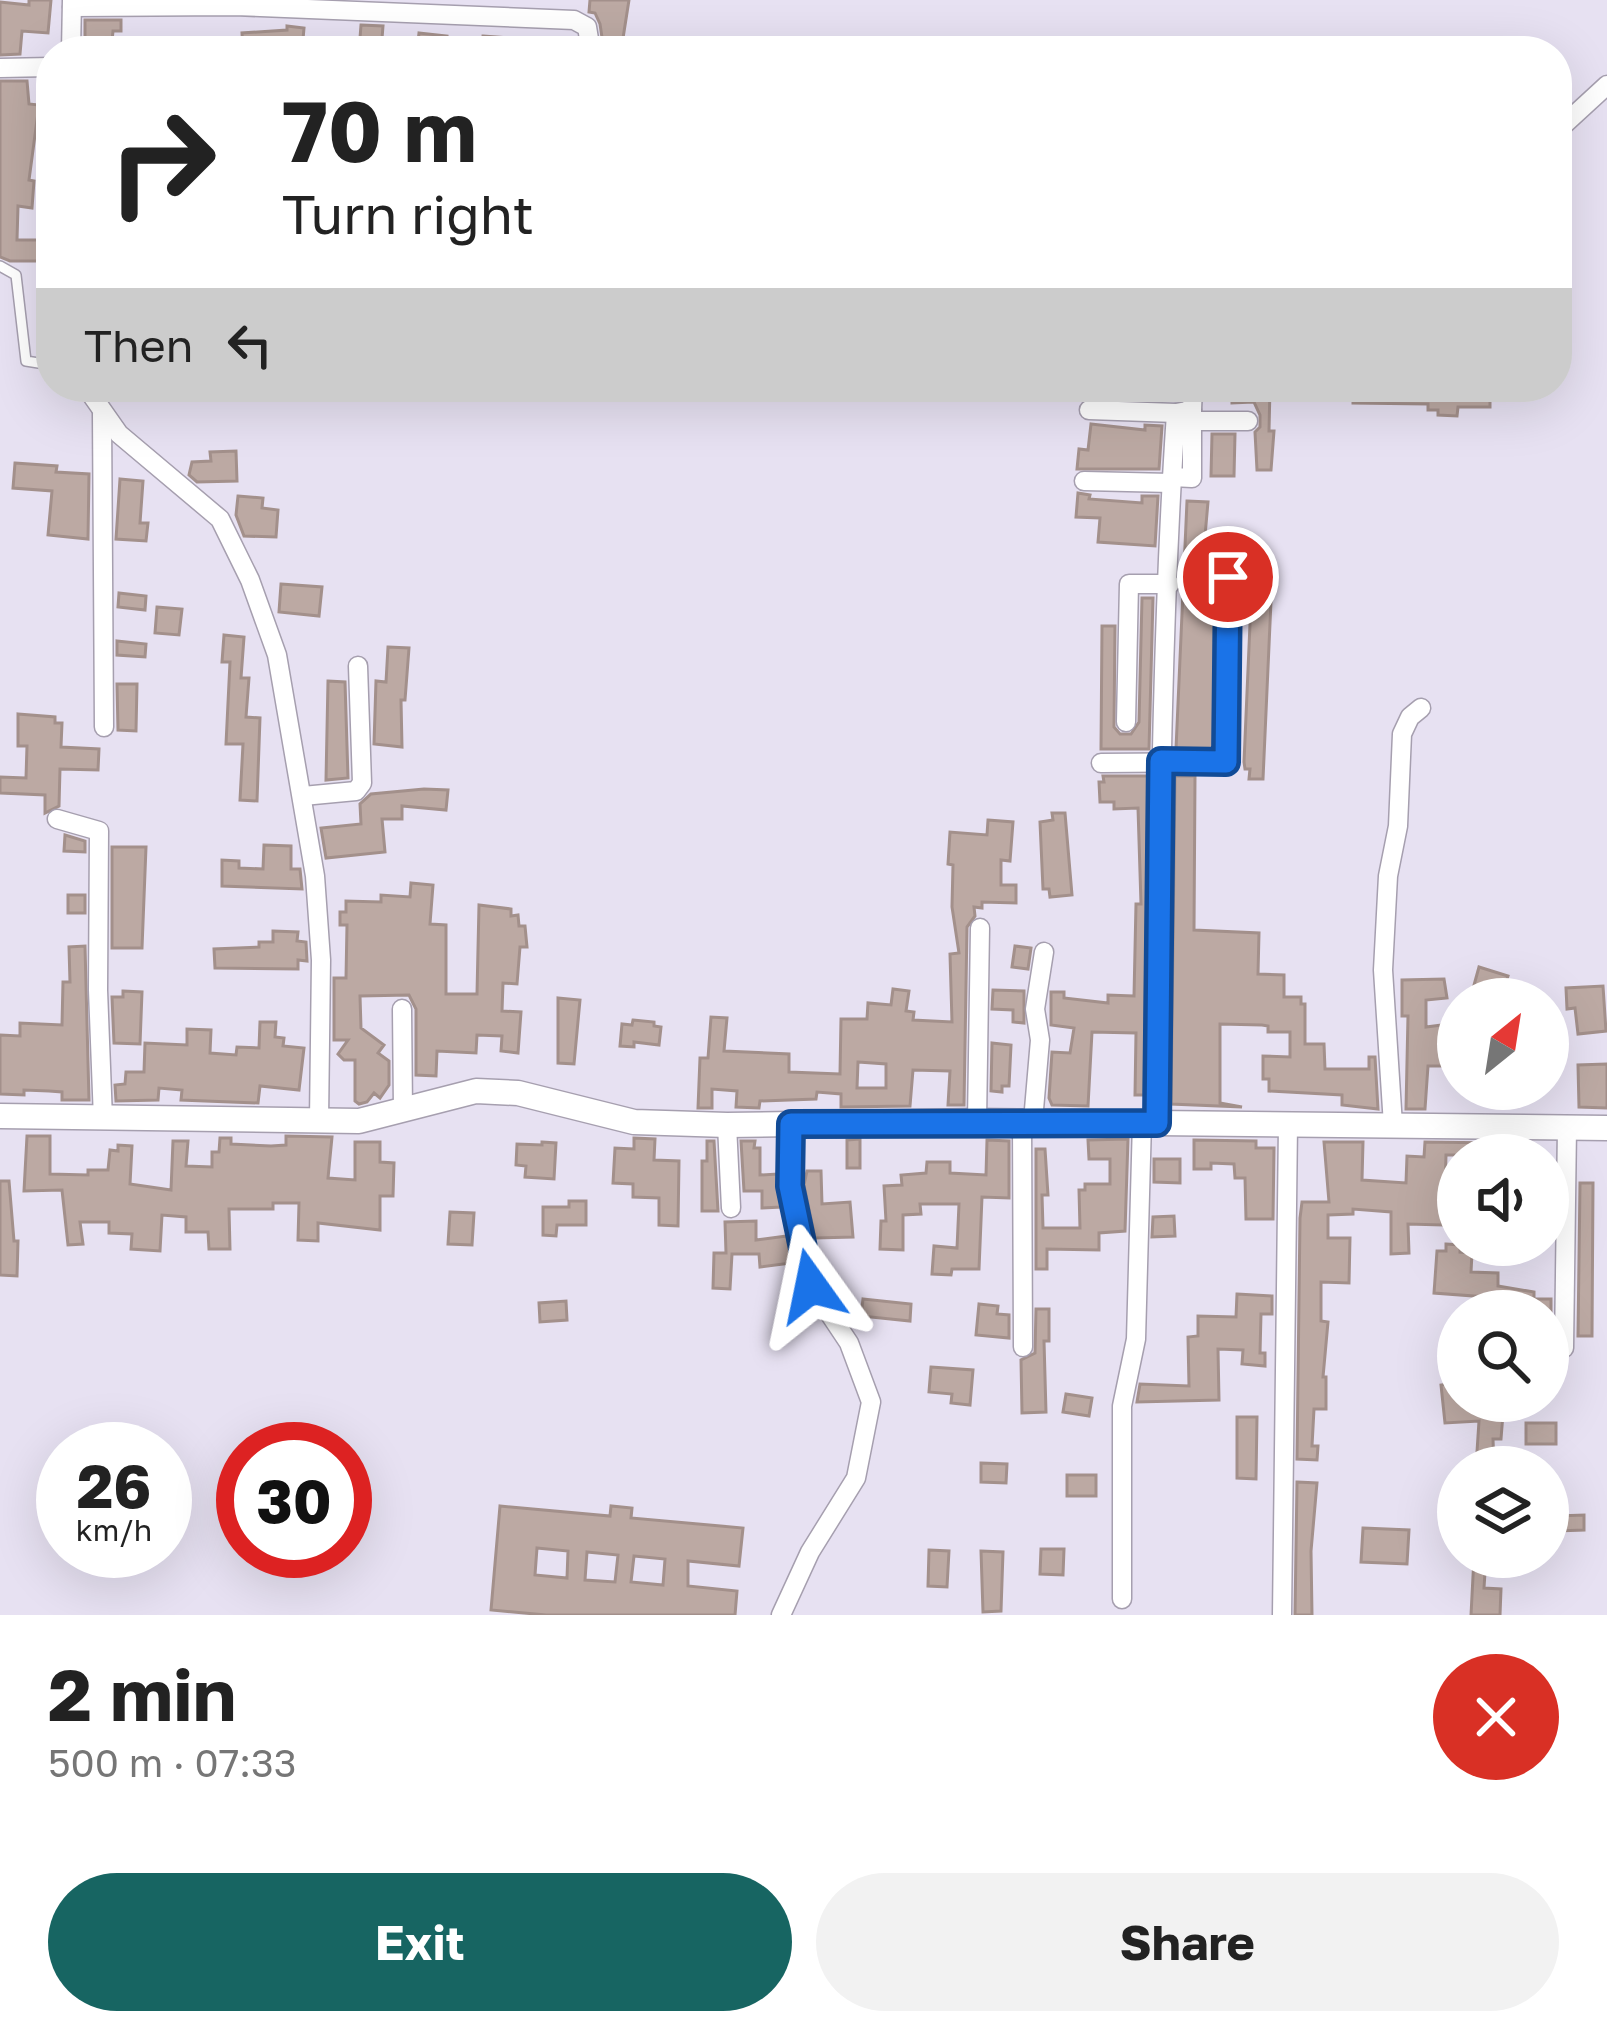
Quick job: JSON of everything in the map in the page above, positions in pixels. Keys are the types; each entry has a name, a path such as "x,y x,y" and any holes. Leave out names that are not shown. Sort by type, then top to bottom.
{"street":[{"path":"71,36 72,3 369,6 574,20 587,27 588,36"},
{"path":"0,68 36,67"},
{"path":"1572,117 1607,85"},
{"path":"95,402 119,434 220,519 250,580 278,655 315,876 321,960 319,1121"},
{"path":"1121,1599 1122,1406 1136,1339 1149,1122 1172,480 1189,402"},
{"path":"1089,410 1248,421"},
{"path":"102,414 104,727"},
{"path":"1084,481 1172,480"},
{"path":"1101,763 1226,762 1228,577"},
{"path":"1126,722 1129,584 1170,584"},
{"path":"303,796 356,790 362,783 358,666"},
{"path":"1393,1125 1383,970 1388,876 1398,826 1402,734 1421,708"},
{"path":"57,819 99,830 103,1119"},
{"path":"977,1120 980,928"},
{"path":"1023,1347 1027,1121 1040,1040 1035,1009 1044,952"},
{"path":"402,1009 403,1110"},
{"path":"0,1116 359,1121 476,1090 501,1091 634,1122 977,1120 1607,1128"},
{"path":"781,1615 810,1552 856,1478 872,1402 849,1343 811,1286 790,1186 791,1124"},
{"path":"1282,1615 1288,1124"},
{"path":"727,1125 731,1208"},
{"path":"1565,1290 1567,1127"}],"lane":[{"path":"0,266 16,275 26,361 36,363"}],"building":[{"path":"29,0 51,0 48,33 22,31 20,54 0,55 0,2 29,5"},
{"path":"590,0 629,0 623,36 602,36 595,13 589,12"},
{"path":"85,20 121,20 121,31 113,31 112,36 85,36"},
{"path":"361,25 383,26 382,36 360,36"},
{"path":"287,26 304,28 303,36 242,36 242,33 287,30"},
{"path":"0,81 27,81 29,104 36,105 29,180 34,181 32,208 18,206 17,240 36,240 36,261 0,257"},
{"path":"1254,402 1270,402 1269,431 1274,431 1271,470 1257,470 1255,432 1260,415"},
{"path":"1490,402 1490,407 1458,407 1457,416 1438,415 1438,410 1428,410 1428,404 1353,403"},
{"path":"1091,424 1145,430 1145,425 1162,426 1159,469 1077,469 1079,449 1088,450"},
{"path":"1212,434 1235,434 1234,476 1211,476"},
{"path":"236,451 237,481 197,482 189,475 192,462 211,461 210,452"},
{"path":"15,463 89,474 88,539 48,535 52,491 13,488"},
{"path":"120,479 143,481 140,523 148,523 146,541 116,539"},
{"path":"1078,493 1090,495 1089,499 1142,503 1142,496 1158,496 1155,546 1098,542 1100,518 1076,517"},
{"path":"238,496 263,498 262,508 278,510 276,537 244,536 236,515"},
{"path":"1187,501 1208,502 1202,570 1203,576 1215,577 1213,749 1176,749"},
{"path":"1252,578 1272,579 1263,779 1249,779 1250,769 1245,769 1244,762"},
{"path":"281,584 322,587 319,616 279,612"},
{"path":"119,593 146,596 145,610 118,607"},
{"path":"1142,598 1153,598 1149,749 1101,749 1102,626 1115,626 1114,727 1120,734 1131,734 1139,722"},
{"path":"157,607 182,609 179,635 155,633"},
{"path":"224,635 244,637 241,678 249,678 246,717 260,718 257,801 240,800 243,744 226,744 230,662 222,662"},
{"path":"117,641 146,644 145,657 117,655"},
{"path":"388,647 409,648 405,700 401,700 402,747 374,744 376,681 386,682"},
{"path":"328,681 345,682 348,778 326,780"},
{"path":"117,684 137,684 136,731 118,730"},
{"path":"18,714 55,717 55,723 62,723 61,747 99,749 98,770 60,769 59,806 45,813 45,795 0,793 0,777 26,778 27,746 18,746"},
{"path":"1103,776 1148,776 1144,1095 1135,1095 1136,1033 1092,1032 1088,1106 1052,1105 1052,1052 1070,1053 1074,1028 1051,1025 1051,992 1108,1003 1108,995 1134,996 1136,904 1141,904 1138,808 1114,809 1114,802 1100,802"},
{"path":"1175,776 1195,776 1194,930 1259,933 1258,974 1284,975 1284,997 1301,997 1305,1044 1324,1044 1325,1069 1369,1069 1369,1057 1375,1057 1378,1109 1342,1105 1342,1095 1269,1091 1269,1079 1263,1079 1263,1056 1290,1057 1290,1032 1268,1032 1268,1026 1262,1025 1220,1024 1220,1103 1242,1107 1171,1104"},
{"path":"448,790 446,810 402,806 402,819 382,819 385,852 326,858 321,828 361,824 360,804 371,794"},
{"path":"1052,813 1065,813 1072,895 1050,897 1049,889 1043,889 1040,822 1053,820"},
{"path":"988,820 1013,822 1010,861 1001,860 1001,885 1016,885 1016,903 982,902 982,908 974,907 975,916 967,927 964,1105 948,1105 950,1071 913,1070 910,1106 841,1107 841,1094 817,1092 816,1099 736,1107 737,1091 712,1089 712,1108 698,1108 700,1058 708,1058 711,1017 727,1018 724,1051 789,1054 789,1072 840,1074 841,1019 867,1019 868,1003 891,1005 893,989 909,991 906,1011 914,1012 913,1020 952,1022 950,954 959,953 952,907 953,865 948,864 950,832 987,835","holes":["858,1062 886,1064 886,1088 857,1088"]},
{"path":"65,835 85,841 85,852 64,851"},
{"path":"264,845 291,846 291,869 300,869 302,889 222,886 222,860 239,861 239,868 263,869"},
{"path":"112,847 146,847 142,948 112,948"},
{"path":"411,883 433,885 430,924 446,925 446,994 477,994 479,905 511,909 511,916 518,915 519,926 525,926 527,947 520,947 517,984 503,983 502,1011 521,1012 518,1053 501,1051 502,1036 477,1035 476,1053 437,1051 436,1076 416,1075 416,1009 409,995 360,996 361,1028 384,1045 378,1053 389,1061 389,1085 380,1098 374,1093 359,1104 355,1101 355,1060 344,1060 338,1054 348,1040 334,1040 334,978 346,978 347,925 340,925 340,912 346,912 346,901 381,902 381,895 410,897"},
{"path":"68,895 85,895 85,913 68,913"},
{"path":"273,931 298,932 297,941 306,942 307,961 298,960 298,969 215,968 214,949 259,947 259,942 273,942"},
{"path":"85,946 89,1100 62,1100 62,1092 49,1091 0,1094 0,1035 20,1036 20,1023 62,1025 63,982 70,982 69,947"},
{"path":"1015,946 1031,948 1028,969 1012,967"},
{"path":"1479,967 1508,976 1507,978 1476,978"},
{"path":"1437,979 1437,999 1426,1000 1426,1027 1437,1026 1437,1066 1428,1066 1425,1109 1406,1109 1408,1016 1402,1016 1402,980"},
{"path":"1603,986 1606,1031 1578,1034 1575,1008 1569,1009 1569,988"},
{"path":"993,990 1024,991 1024,1023 1013,1022 1013,1010 992,1009"},
{"path":"123,991 142,992 140,1044 114,1043 112,997 123,997"},
{"path":"558,998 580,1000 574,1064 558,1063"},
{"path":"633,1020 661,1027 659,1045 634,1042 634,1047 620,1046 622,1024 632,1025"},
{"path":"260,1022 276,1022 275,1037 284,1038 283,1046 304,1048 299,1090 260,1086 258,1103 181,1100 182,1090 159,1088 158,1100 116,1101 115,1085 125,1084 126,1072 144,1072 145,1043 187,1045 187,1029 211,1030 210,1053 236,1055 237,1047 259,1048"},
{"path":"992,1043 1011,1045 1009,1086 1002,1086 1002,1092 991,1091"},
{"path":"1607,1064 1607,1108 1579,1107 1578,1065"},
{"path":"27,1136 50,1136 50,1174 88,1175 88,1170 108,1170 110,1150 132,1146 130,1184 171,1190 173,1141 188,1141 186,1166 212,1167 212,1152 219,1152 220,1138 231,1138 231,1144 271,1146 286,1145 286,1136 332,1137 328,1178 355,1180 355,1142 380,1142 380,1162 394,1163 393,1196 380,1196 380,1230 318,1223 318,1241 298,1240 299,1203 273,1203 273,1209 229,1209 230,1249 209,1249 208,1232 186,1232 186,1217 162,1215 160,1251 131,1249 132,1234 109,1233 109,1222 80,1222 83,1244 68,1245 62,1190 24,1191"},
{"path":"634,1138 655,1139 654,1160 679,1161 678,1226 659,1225 659,1198 633,1197 633,1184 613,1183 615,1148 634,1149"},
{"path":"860,1139 860,1168 847,1168 847,1140"},
{"path":"1128,1139 1125,1231 1099,1233 1099,1250 1047,1249 1047,1269 1036,1269 1036,1149 1045,1149 1048,1195 1042,1195 1043,1228 1080,1228 1079,1190 1085,1190 1085,1184 1110,1184 1110,1159 1089,1159 1088,1140"},
{"path":"987,1140 1009,1141 1009,1198 982,1197 979,1269 932,1274 934,1246 957,1248 959,1204 920,1204 921,1214 903,1215 903,1250 880,1249 881,1221 886,1221 884,1186 902,1185 901,1175 926,1173 927,1162 950,1162 950,1173 986,1175"},
{"path":"1194,1140 1256,1141 1256,1148 1274,1148 1273,1219 1246,1219 1245,1178 1235,1178 1234,1164 1211,1163 1211,1169 1194,1169"},
{"path":"707,1141 714,1141 718,1211 702,1211"},
{"path":"741,1141 755,1141 754,1148 760,1148 760,1175 777,1174 781,1207 762,1208 762,1191 744,1191"},
{"path":"1324,1142 1363,1142 1362,1180 1406,1183 1407,1156 1424,1157 1425,1142 1437,1142 1437,1225 1408,1224 1409,1253 1391,1254 1391,1212 1353,1209 1353,1214 1328,1215 1328,1238 1350,1238 1349,1283 1321,1282 1321,1321 1328,1322 1323,1377 1326,1409 1314,1409 1312,1446 1318,1446 1317,1460 1297,1459 1300,1218 1302,1202 1329,1202"},
{"path":"556,1143 554,1179 525,1177 526,1166 516,1165 517,1144"},
{"path":"1154,1159 1180,1159 1180,1183 1154,1182"},
{"path":"807,1171 821,1171 822,1204 850,1202 853,1237 815,1238 804,1185"},
{"path":"0,1181 9,1181 14,1241 18,1241 17,1276 0,1275"},
{"path":"1580,1183 1593,1183 1592,1336 1578,1336"},
{"path":"569,1201 586,1201 586,1225 557,1225 556,1236 543,1235 543,1207 569,1207"},
{"path":"450,1212 474,1213 472,1245 448,1244"},
{"path":"1174,1216 1175,1236 1152,1237 1153,1217"},
{"path":"756,1221 756,1240 787,1236 791,1263 760,1267 759,1254 732,1254 730,1289 713,1288 714,1253 726,1253 725,1222"},
{"path":"1437,1251 1437,1266 1471,1266 1471,1272 1498,1273 1498,1286 1522,1290 1437,1290 1434,1293"},
{"path":"1237,1294 1272,1296 1272,1314 1261,1314 1260,1353 1265,1353 1265,1366 1242,1364 1243,1350 1218,1349 1219,1400 1137,1402 1140,1384 1189,1386 1188,1337 1198,1336 1198,1316 1236,1317"},
{"path":"863,1299 911,1304 910,1321 861,1316"},
{"path":"566,1301 567,1320 540,1322 539,1303"},
{"path":"979,1304 998,1306 997,1314 1009,1315 1009,1338 976,1335"},
{"path":"1036,1309 1049,1309 1049,1341 1044,1341 1046,1412 1022,1413 1021,1360 1035,1353"},
{"path":"931,1367 973,1370 970,1405 951,1403 952,1394 929,1392"},
{"path":"1066,1394 1092,1398 1089,1416 1063,1412"},
{"path":"1237,1417 1257,1417 1256,1479 1237,1478"},
{"path":"1479,1422 1502,1422 1501,1439 1493,1439 1493,1446 1477,1446"},
{"path":"1526,1423 1556,1423 1556,1444 1526,1444"},
{"path":"981,1463 1007,1464 1006,1483 981,1482"},
{"path":"1067,1475 1096,1475 1096,1496 1067,1496"},
{"path":"1297,1482 1317,1483 1312,1615 1295,1615"},
{"path":"500,1506 610,1516 611,1506 632,1508 631,1518 743,1528 739,1566 688,1561 688,1586 737,1591 735,1615 546,1615 491,1610","holes":["537,1548 568,1551 567,1578 535,1575","587,1552 618,1555 615,1582 585,1580","634,1556 665,1559 663,1585 631,1582"]},
{"path":"1584,1515 1584,1530 1569,1531 1569,1516"},
{"path":"1363,1528 1409,1530 1407,1564 1361,1562"},
{"path":"1041,1549 1064,1549 1063,1575 1040,1574"},
{"path":"929,1550 949,1551 947,1587 928,1586"},
{"path":"981,1551 1003,1552 1001,1611 983,1612"},
{"path":"1473,1578 1485,1578 1484,1588 1501,1589 1500,1615 1471,1615"}],"route":[{"path":"811,1286 790,1186 791,1124 1157,1123 1161,761 1226,762 1228,577"}]}
